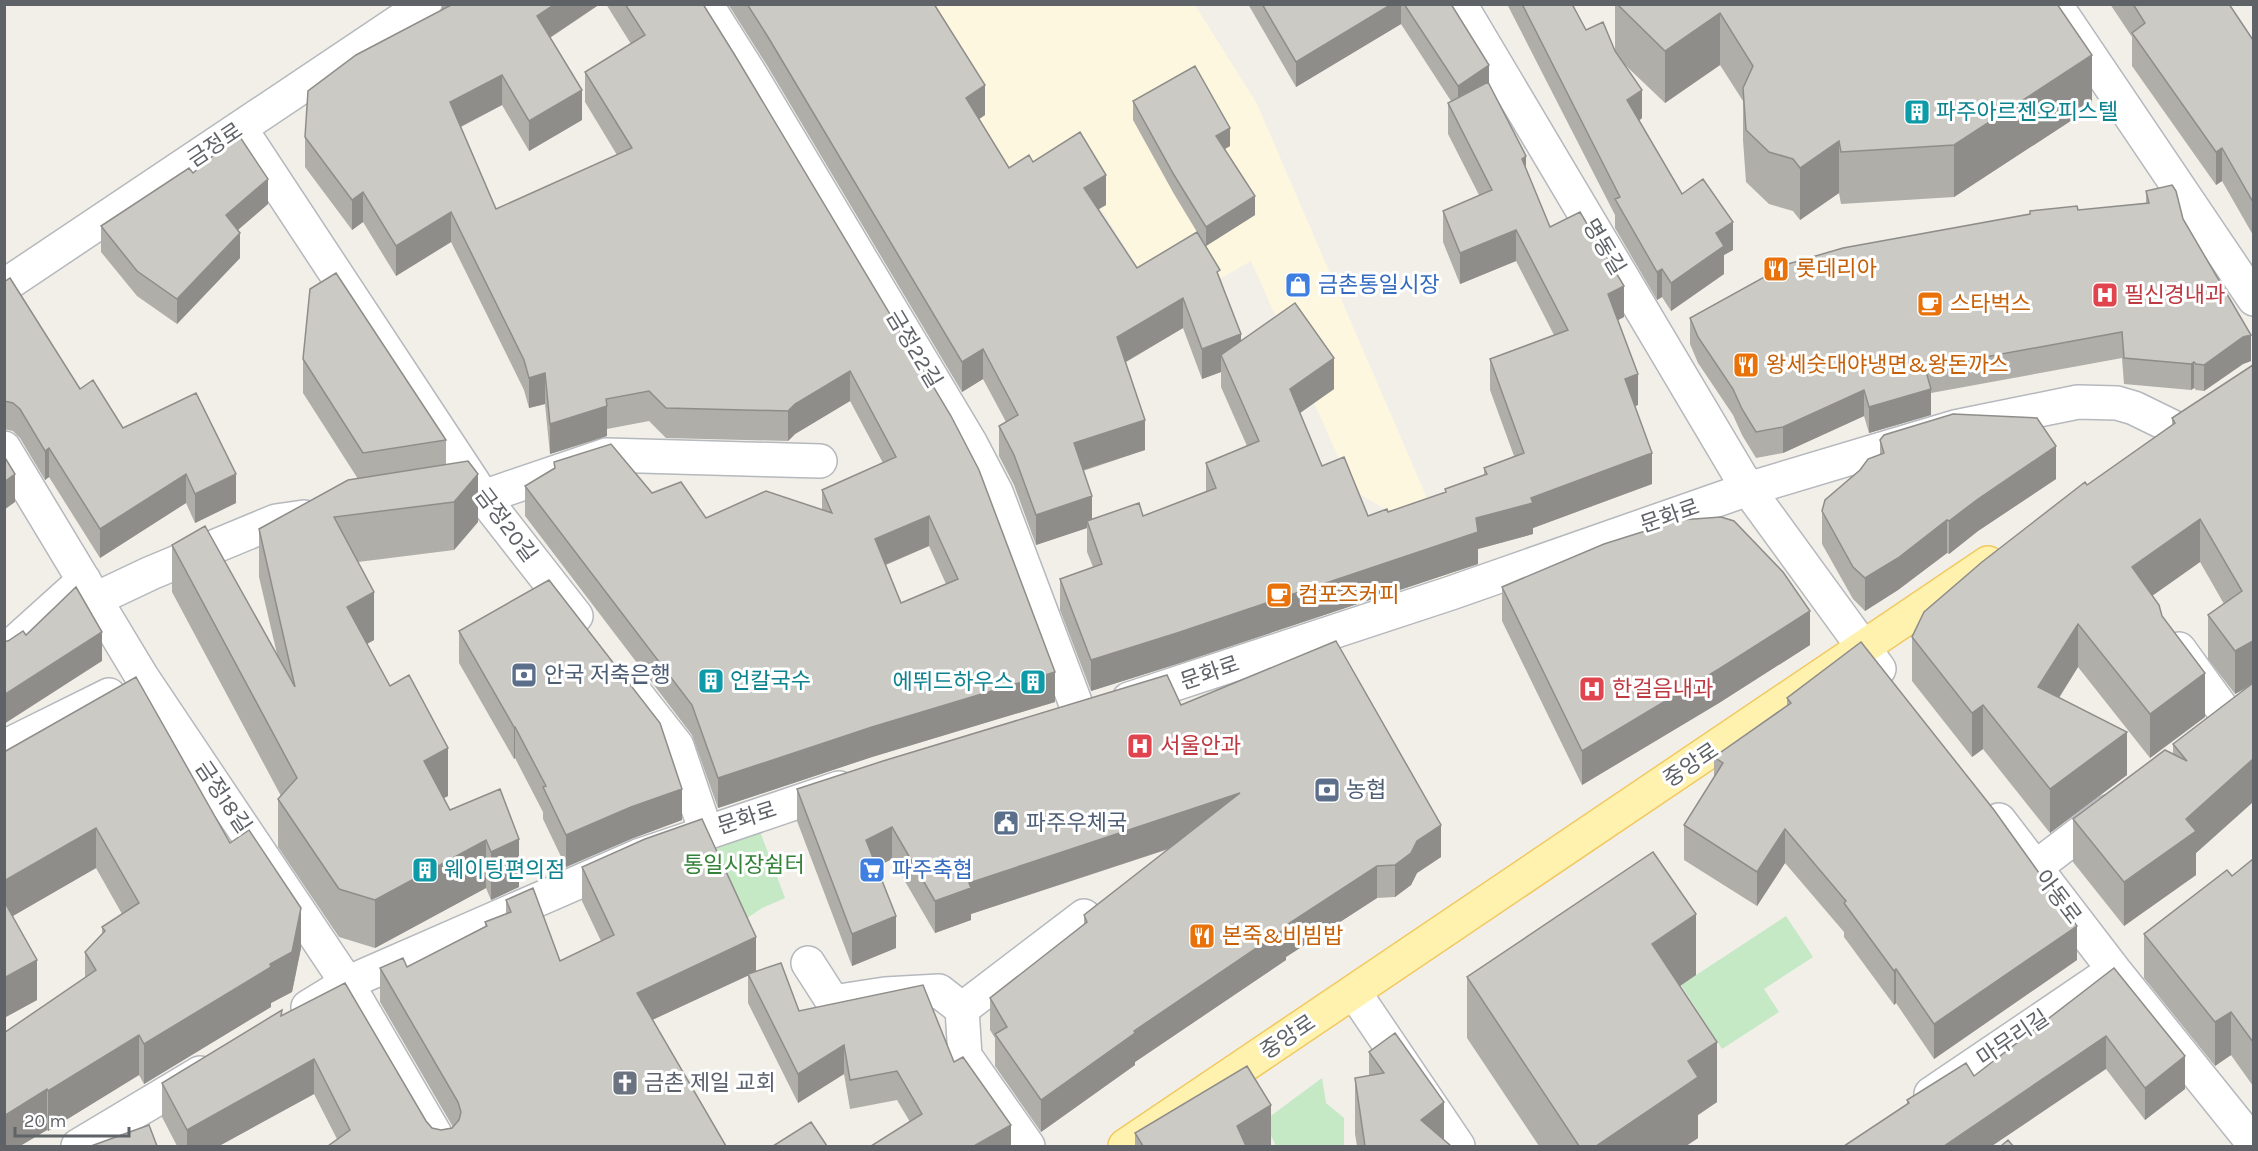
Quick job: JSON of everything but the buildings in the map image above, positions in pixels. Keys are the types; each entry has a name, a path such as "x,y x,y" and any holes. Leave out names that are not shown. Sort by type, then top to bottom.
{"main road":[{"path":"2150,450 2192,421"},
{"name":"중앙로","path":"1125,1146 1863,649 2016,543"}],"street":[{"name":"금정로","path":"4,286 425,4"},
{"name":"금정22길","path":"706,4 971,444 996,492 1080,715"},
{"name":"명동길","path":"1461,4 1748,489 1863,649"},
{"path":"2055,4 2253,299"},
{"name":"금정20길","path":"240,129 481,492 596,642"},
{"name":"문화로","path":"1046,725 1451,593 1748,489 1955,427 2078,402 2117,403 2192,421"},
{"name":"금정18길","path":"4,448 142,677 347,983 442,1146"},
{"path":"444,493 481,492 606,455 820,461"},
{"path":"4,652 90,590 151,573 276,521 332,512"},
{"path":"2177,648 2242,712 2203,741"},
{"path":"1863,649 1898,694"},
{"path":"618,670 677,746 706,832"},
{"path":"4,747 129,686 142,677"},
{"name":"문화로","path":"288,1019 347,983 638,856 867,778"},
{"name":"아동로","path":"1977,794 2253,1144"},
{"path":"2036,867 2128,797"},
{"path":"962,1009 1084,916"},
{"path":"808,963 833,1002 885,994 939,992 962,1009 965,1056 1028,1146"},
{"name":"마무리길","path":"1906,1111 2114,970"},
{"path":"1354,992 1458,1146"},
{"path":"78,1146 228,1056"}],"shaded area":[{"name":"금촌통일시장","path":"902,5 1195,5 1257,104 1432,510 1457,580 1437,588 1407,516 1385,509 1353,490 1251,261 1165,310 1081,177 1027,205"}],"green space":[{"name":"통일시장쉼터","path":"759,829 785,898 762,908 740,923 707,847"},
{"path":"1786,916 1813,957 1764,989 1779,1012 1722,1049 1681,985"},
{"path":"1322,1078 1326,1103 1344,1118 1344,1146 1276,1146 1264,1121"}],"place":[{"name":"파주아르젠오피스텔","path":"1917,112"},
{"name":"롯데리아","path":"1776,269"},
{"name":"금촌통일시장","path":"1298,285"},
{"name":"필신경내과","path":"2105,295"},
{"name":"스타벅스","path":"1930,304"},
{"name":"왕세숫대야냉면&왕돈까스","path":"1746,365"},
{"name":"컴포즈커피","path":"1279,595"},
{"name":"안국 저축은행","path":"524,675"},
{"name":"언칼국수","path":"711,681"},
{"name":"에뛰드하우스","path":"1033,682"},
{"name":"한걸음내과","path":"1592,689"},
{"name":"서울안과","path":"1140,746"},
{"name":"농협","path":"1327,790"},
{"name":"파주우체국","path":"1006,823"},
{"name":"웨이팅편의점","path":"425,870"},
{"name":"파주축협","path":"872,870"},
{"name":"본죽&비빔밥","path":"1202,936"},
{"name":"금촌 제일 교회","path":"625,1083"}]}
